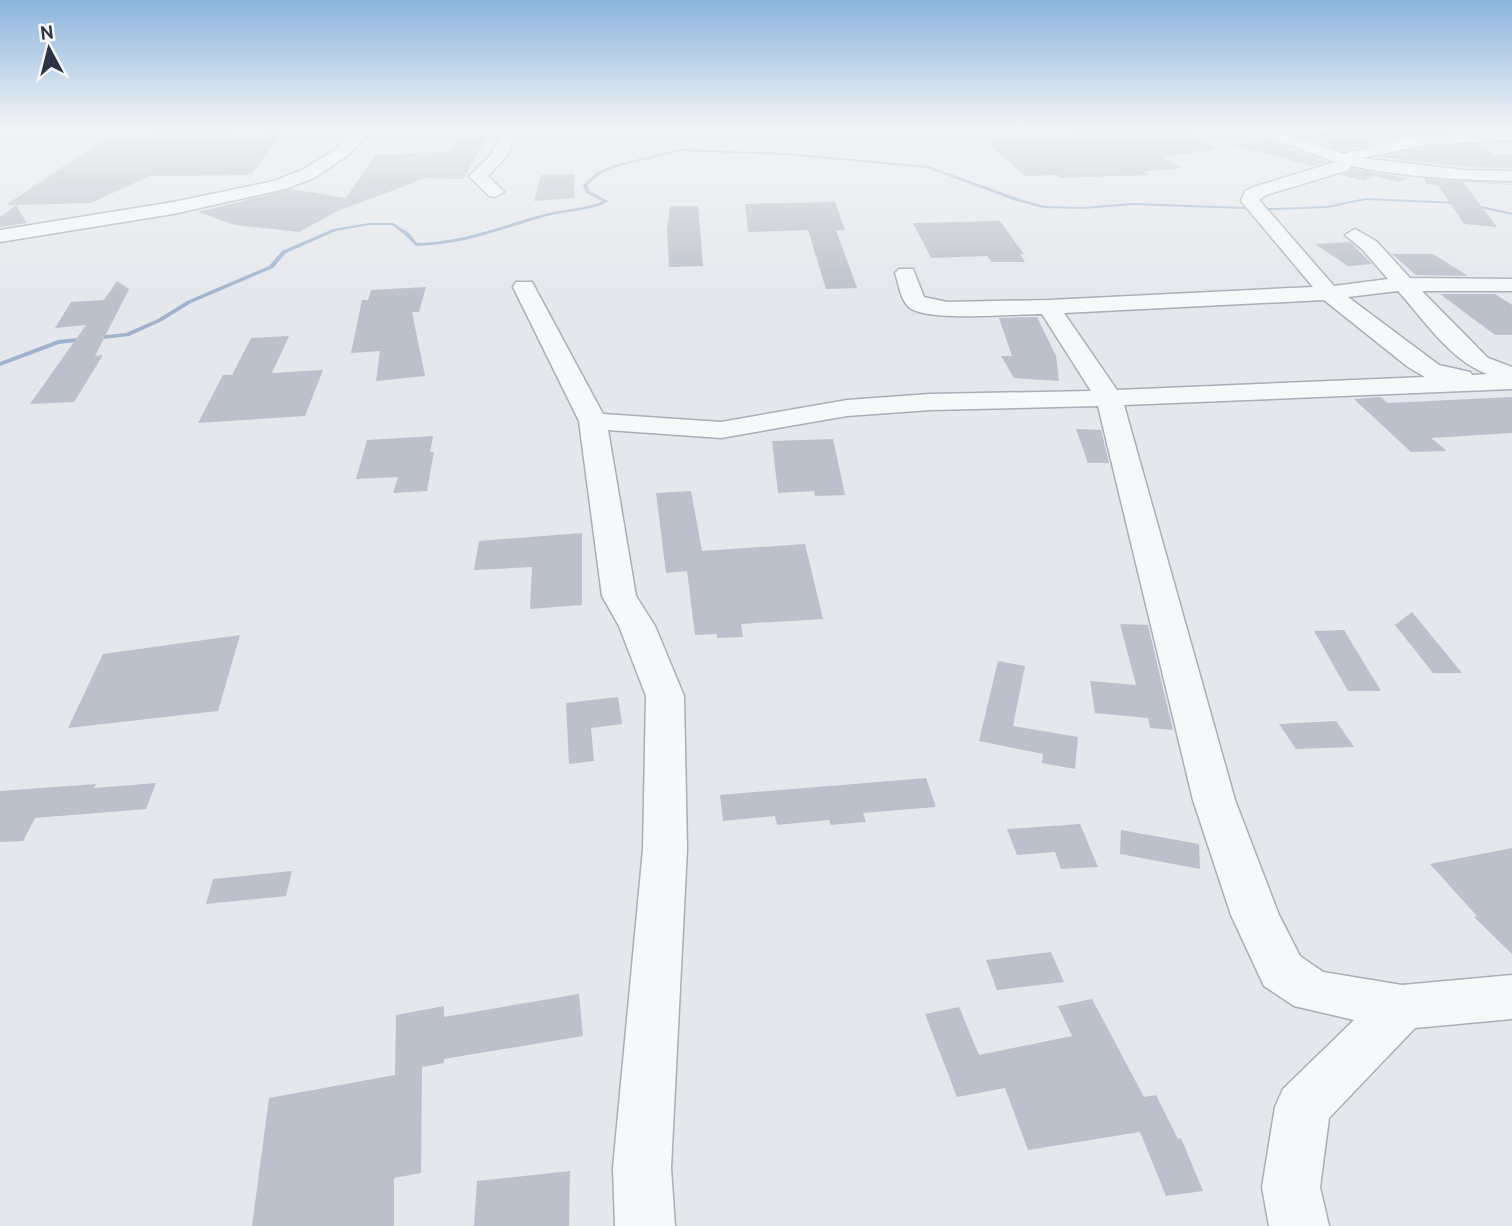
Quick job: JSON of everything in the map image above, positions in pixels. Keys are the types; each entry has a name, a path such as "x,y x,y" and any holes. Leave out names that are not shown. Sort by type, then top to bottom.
{"street":[{"path":"0,236 173,208 281,185"},
{"path":"488,185 495,191"},
{"path":"1282,185 1251,195 1250,201 1329,292 1431,371 1507,384"},
{"path":"1355,235 1369,245 1461,347 1479,363 1506,373 1507,384"},
{"path":"906,273 914,299 920,305 931,309 1049,307 1329,292 1402,284 1512,285"},
{"path":"524,287 593,421 619,596 637,626 665,696 665,849 642,1168 645,1226"},
{"path":"1049,307 1108,398 1214,800 1266,937 1282,971 1312,992 1402,1007 1512,997"},
{"path":"593,421 721,430 847,408 930,402 1507,384"},
{"path":"1299,1226 1291,1187 1303,1107 1402,1007"}],"building":[{"path":"35,185 130,185 91,203 6,205"},
{"path":"355,185 407,185 338,211 299,232 235,225 198,212 291,189 346,198"},
{"path":"538,185 574,185 574,198 534,201"},
{"path":"1438,185 1465,185 1497,227 1464,224"},
{"path":"835,202 845,230 836,230 857,288 826,289 808,230 748,232 745,204"},
{"path":"16,205 27,223 0,227 0,217"},
{"path":"670,206 698,206 703,266 669,267 667,229"},
{"path":"1000,221 1024,254 1020,254 1025,262 992,262 987,256 931,258 913,223"},
{"path":"1350,242 1372,264 1348,266 1315,244"},
{"path":"1392,254 1433,254 1468,276 1416,275"},
{"path":"117,281 129,289 95,356 103,355 74,402 30,404 86,325 55,328 71,302 104,300"},
{"path":"426,287 419,312 412,312 425,376 376,381 380,351 351,353 362,300 368,300 371,290"},
{"path":"1440,294 1495,294 1512,305 1512,335 1495,335"},
{"path":"1037,317 1056,356 1059,381 1014,378 1001,356 1012,356 999,318"},
{"path":"289,336 272,373 323,370 305,416 198,423 223,375 232,375 251,338"},
{"path":"1380,397 1388,403 1512,397 1512,433 1431,438 1447,451 1411,452 1354,399"},
{"path":"1076,429 1101,430 1109,463 1088,463"},
{"path":"433,436 430,452 434,452 427,491 393,493 398,477 356,479 367,440"},
{"path":"833,439 845,495 815,496 814,491 778,493 772,441"},
{"path":"691,491 702,551 805,544 823,619 741,624 743,637 695,635 687,571 666,573 656,493"},
{"path":"582,533 582,605 530,609 532,567 474,570 479,541"},
{"path":"1412,612 1462,673 1433,673 1395,625"},
{"path":"1120,624 1148,625 1173,730 1150,728 1148,718 1095,713 1090,681 1136,685"},
{"path":"1344,630 1381,691 1348,691 1314,631"},
{"path":"240,635 218,711 68,728 103,654"},
{"path":"998,661 1025,666 1013,726 1078,737 1075,769 1042,763 1043,754 979,741"},
{"path":"618,697 622,724 591,728 594,761 569,764 566,703"},
{"path":"1336,721 1354,747 1296,749 1279,724"},
{"path":"926,778 936,807 863,813 866,822 831,825 829,820 777,825 775,816 723,821 720,795"},
{"path":"156,783 146,809 35,818 23,841 0,842 0,791"},
{"path":"1080,824 1098,867 1061,869 1055,852 1017,855 1007,829"},
{"path":"1121,830 1199,844 1200,869 1120,854"},
{"path":"1512,848 1512,954 1474,917 1477,916 1430,864"},
{"path":"292,871 286,896 206,904 213,879"},
{"path":"1051,952 1064,982 997,990 986,960"},
{"path":"579,994 583,1036 444,1059 444,1063 422,1067 421,1173 394,1178 394,1226 252,1226 269,1098 395,1075 396,1015 444,1006 444,1017"},
{"path":"1092,999 1144,1097 1156,1095 1178,1139 1181,1138 1203,1191 1166,1196 1140,1132 1028,1150 1005,1088 957,1097 925,1014 959,1007 979,1055 1072,1036 1058,1006"},
{"path":"570,1171 569,1226 474,1226 477,1181"}],"waterway":[{"path":"0,364 58,342 127,335 160,320 189,302 271,267 284,252 335,230 369,224 393,224 416,245 453,242 606,201 588,192 585,185"},
{"path":"978,185 1044,207 1083,208 1132,204 1274,209 1327,207 1366,199 1459,203"},
{"path":"1473,205 1512,214"}]}
